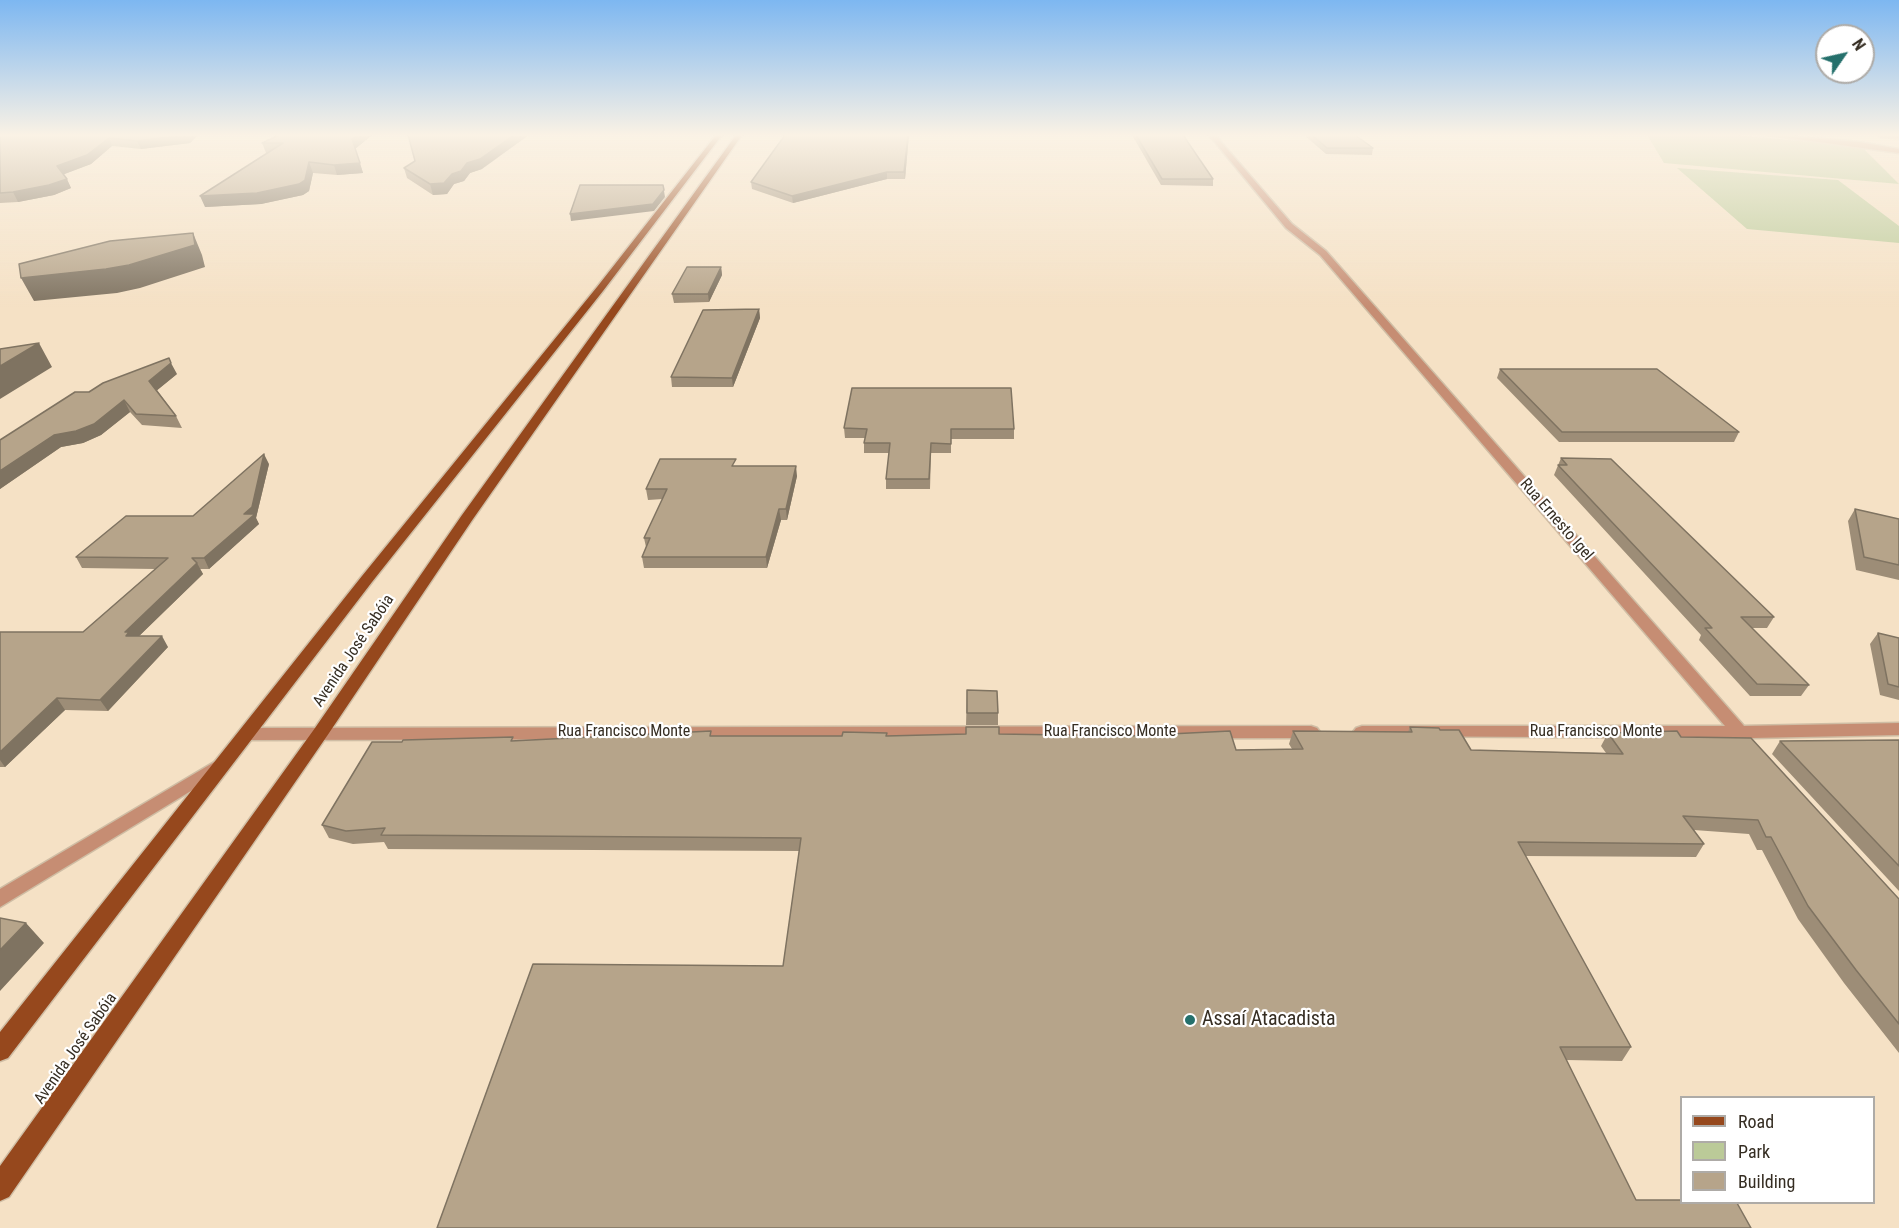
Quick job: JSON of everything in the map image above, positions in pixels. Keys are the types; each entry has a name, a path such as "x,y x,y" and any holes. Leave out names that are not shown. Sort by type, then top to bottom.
{"main road":[{"name":"Avenida José Sabóia","path":"0,1050 674,192"},
{"name":"Avenida José Sabóia","path":"0,1188 321,732 460,527 698,192"}],"street":[{"name":"Rua Ernesto Igel","path":"1260,192 1288,226 1323,254 1755,750"},
{"name":"Rua Francisco Monte","path":"1348,732 1739,732 1899,729"},
{"name":"Rua Francisco Monte","path":"247,734 321,732 1324,732"},
{"path":"0,899 226,761"}],"green space":[{"path":"1705,192 1854,192 1899,226 1899,243 1747,229"}],"building":[{"path":"206,192 260,192 257,193 200,196"},
{"path":"577,192 662,192 653,204 570,214"},
{"path":"781,192 807,192 792,196"},
{"path":"193,233 195,245 129,265 21,278 19,264 110,241"},
{"path":"687,267 721,267 708,294 672,294"},
{"path":"759,309 732,378 671,377 703,310"},
{"path":"39,343 0,366 0,349"},
{"path":"169,358 171,363 149,381 176,416 136,414 124,400 94,424 76,431 54,435 0,471 0,440 75,392 89,392 103,383"},
{"path":"1500,369 1657,369 1739,432 1562,432"},
{"path":"852,388 1011,388 1014,429 951,429 951,444 931,443 929,479 886,479 890,443 864,443 867,429 844,428"},
{"path":"264,454 252,507 244,514 255,514 204,558 192,558 197,563 125,632 129,632 126,636 162,636 100,700 57,698 0,752 0,632 83,632 168,558 76,557 126,516 193,516"},
{"path":"1561,458 1611,459 1774,617 1741,617 1809,685 1757,684 1705,628 1712,628 1558,465 1567,465"},
{"path":"660,459 736,459 732,466 796,466 786,509 779,509 766,557 642,557 650,538 644,538 667,489 646,489"},
{"path":"1855,509 1899,519 1899,565 1864,557"},
{"path":"1878,633 1899,638 1899,687 1888,684"},
{"path":"967,690 997,691 998,713 967,713"},
{"path":"966,727 999,727 999,734 1129,736 1230,731 1236,750 1303,749 1293,731 1412,732 1410,727 1459,730 1471,750 1623,754 1608,733 1677,731 1681,737 1751,738 1899,899 1899,1024 1808,906 1771,837 1766,837 1758,820 1683,816 1704,844 1518,842 1631,1047 1560,1047 1636,1200 1680,1200 1680,1204 1738,1204 1751,1228 437,1228 533,964 783,966 801,838 381,835 385,828 346,831 322,825 372,742 513,737 511,741 711,731 710,736 842,736 843,732 887,733 886,736 966,734"},
{"path":"1899,740 1899,866 1780,741"},
{"path":"0,918 26,923 0,950"}],"place":[{"name":"Assaí Atacadista","path":"1190,1020"}]}
